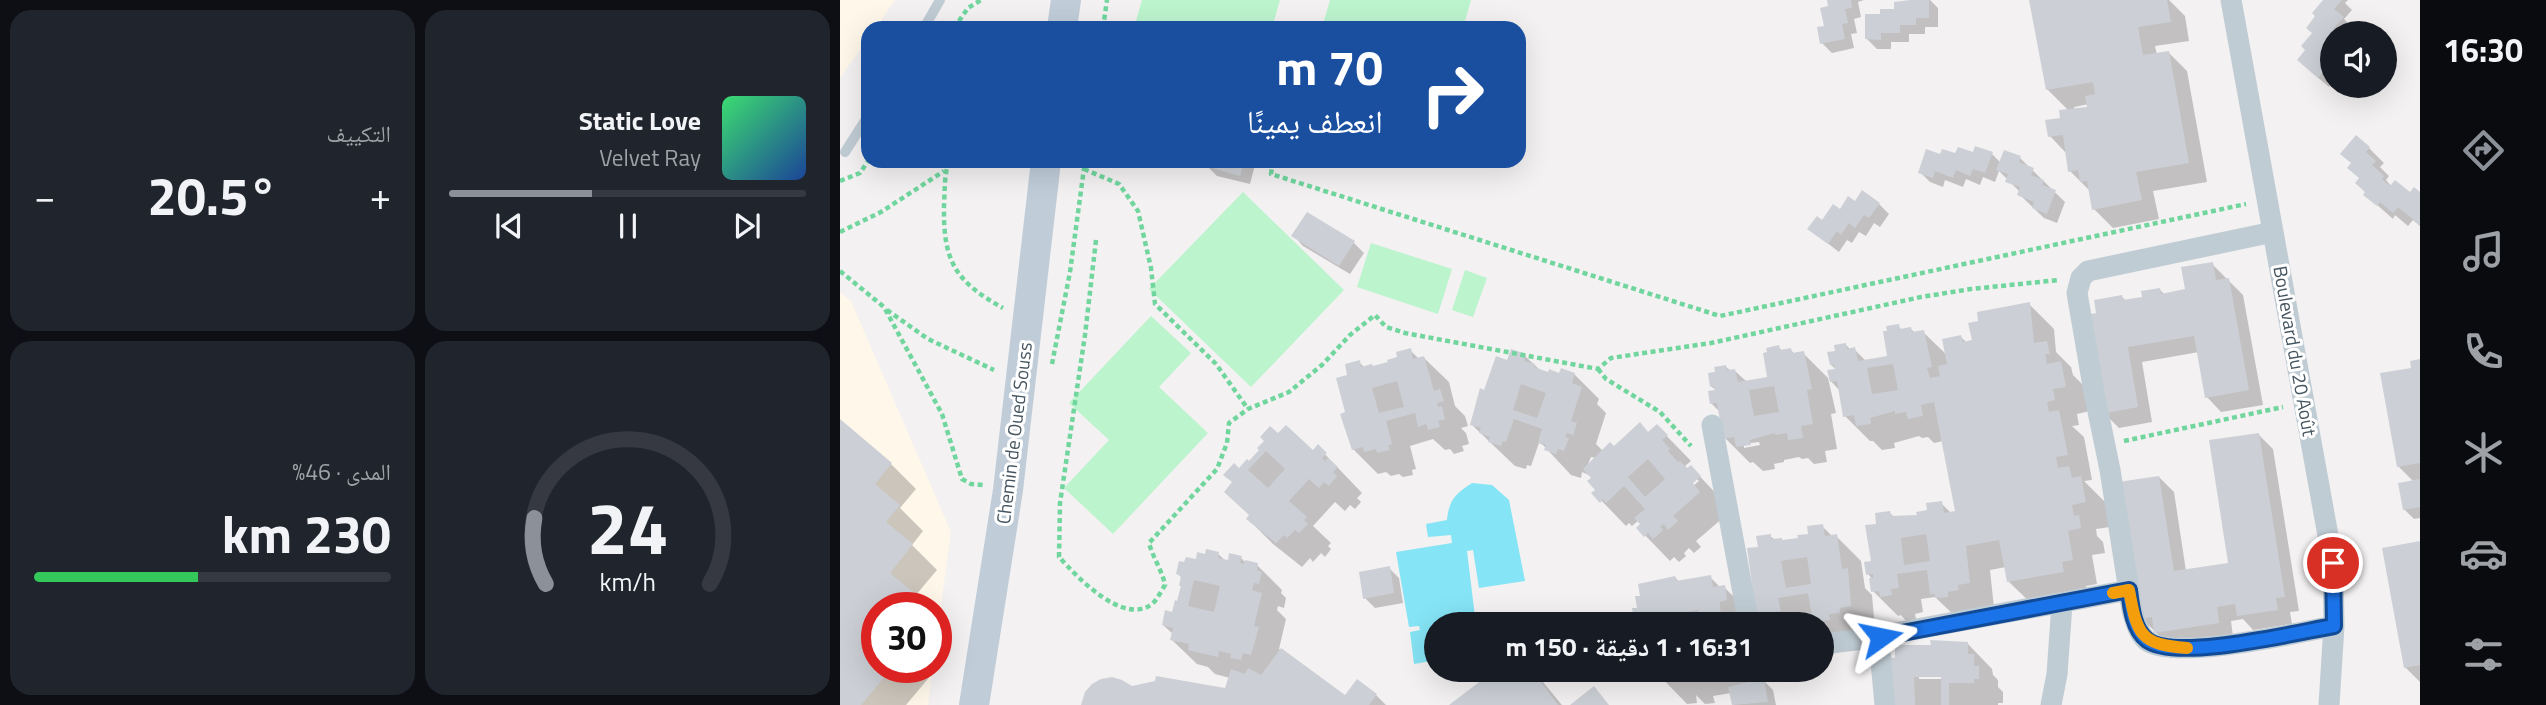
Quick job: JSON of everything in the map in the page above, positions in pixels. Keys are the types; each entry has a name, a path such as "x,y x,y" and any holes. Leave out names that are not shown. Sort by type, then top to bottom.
{"street":[{"path":"1063,21 1066,0"},
{"name":"Boulevard du 20 Août","path":"2231,0 2333,563 2334,626 2329,705"},
{"name":"Chemin de Oued Souss","path":"974,705 1008,490 1045,168"},
{"path":"2273,232 2137,262 2104,266 2088,271 2081,278 2077,293 2129,590 2138,627 2147,640 2161,646 2203,647 2334,626"},
{"path":"1712,425 1747,612"},
{"path":"1834,643 1881,637 2129,590"},
{"path":"2051,705 2057,674 2062,604"},
{"path":"1881,637 1879,640 1885,705"}],"lane":[{"path":"928,21 940,0"},
{"path":"845,152 861,127"}],"path":[{"path":"960,21 968,8 981,0"},
{"path":"1104,21 1107,0"},
{"path":"840,181 860,173 863,168"},
{"path":"946,168 944,219 947,251 962,280 981,296 1003,308"},
{"path":"1272,168 1271,174 1720,316 2267,199"},
{"path":"1084,169 1119,184 1138,211 1151,268 1155,304 1216,364 1248,409"},
{"path":"840,232 881,212 945,171"},
{"path":"1096,240 1086,335 1060,503 1059,557 1114,606 1131,611 1152,604 1165,585 1149,543 1217,469 1227,443 1229,423 1248,409 1289,392 1375,315 1386,327 1405,333 1598,369 1606,379 1673,423 1697,453 1720,473"},
{"path":"840,271 928,339 994,370"},
{"path":"1598,369 1611,358 1711,344 1921,298 1971,289 2081,278"},
{"path":"884,307 942,414 962,479 971,484 1008,490"},
{"path":"2150,436 2259,412"}],"shaded area":[{"path":"840,0 895,0 881,21 861,21 861,49 840,78"},
{"path":"840,292 851,301 951,532 943,592 861,592 861,683 931,683 928,705 840,705"}],"green space":[{"path":"1142,0 1280,0 1274,21 1136,21"},
{"path":"1330,0 1471,0 1465,21 1324,21"},
{"path":"1243,192 1344,290 1251,387 1149,289"},
{"path":"1371,243 1452,269 1438,314 1357,287"},
{"path":"1465,270 1487,278 1473,317 1452,310"},
{"path":"1151,316 1191,353 1159,387 1208,433 1113,534 1064,488 1109,440 1069,403"}],"water":[{"path":"1472,483 1492,485 1509,500 1525,581 1479,588 1473,550 1467,551 1474,612 1424,612 1424,662 1414,664 1410,632 1420,630 1419,626 1409,627 1396,552 1452,543 1451,535 1428,537 1426,524 1447,520 1449,507 1461,491"}],"building":[{"path":"1827,0 1851,0 1852,8 1845,9 1848,23 1842,24 1845,39 1820,44 1817,27 1824,26 1820,8 1828,6"},
{"path":"1929,0 1929,18 1916,18 1916,25 1900,25 1900,33 1881,33 1881,40 1865,39 1865,14 1880,14 1880,9 1894,9 1894,2"},
{"path":"2029,0 2167,0 2171,22 2138,27 2143,55 2169,51 2189,163 2136,172 2142,200 2092,210 2087,181 2080,182 2078,170 2068,172 2063,135 2048,137 2045,120 2060,118 2059,110 2087,107 2085,96 2095,94 2093,82 2046,90"},
{"path":"2323,0 2342,0 2334,9 2344,17 2340,21 2320,21 2318,78 2297,60 2305,50 2301,46 2312,33 2306,28 2315,16 2312,13"},
{"path":"2356,135 2370,147 2366,152 2376,161 2372,165 2384,176 2382,179 2390,186 2395,180 2410,192 2414,187 2420,192 2420,225 2398,207 2393,213 2380,202 2377,206 2363,195 2365,192 2355,183 2359,178 2347,168 2351,163 2340,154"},
{"path":"1975,146 1993,152 1985,173 1973,169 1970,176 1956,170 1953,178 1935,171 1933,178 1918,173 1926,149 1940,154 1942,149 1955,153 1958,147 1973,152"},
{"path":"2004,150 2021,156 2019,162 2034,168 2031,175 2044,180 2042,185 2056,190 2047,214 2032,208 2034,202 2017,195 2020,187 2005,182 2008,174 1996,170"},
{"path":"1212,168 1242,168 1240,176"},
{"path":"1862,190 1880,203 1869,218 1864,215 1855,228 1849,223 1841,235 1837,231 1828,244 1807,229 1817,216 1822,220 1833,204 1840,209 1848,196 1855,201"},
{"path":"1307,212 1355,241 1339,266 1291,236"},
{"path":"2213,262 2216,280 2229,278 2249,390 2205,398 2194,336 2128,347 2138,407 2102,414 2085,315 2096,313 2094,300 2122,295 2123,300 2142,297 2141,291 2160,288 2161,294 2185,289 2181,267"},
{"path":"2030,302 2034,343 2047,341 2050,354 2045,354 2047,364 2061,361 2066,387 2053,389 2055,400 2047,402 2049,412 2059,410 2068,455 2056,457 2058,468 2069,466 2072,478 2081,476 2086,502 2072,505 2074,516 2079,515 2081,528 2068,531 2073,560 2062,562 2064,572 2007,582 1999,540 1966,546 1970,583 1958,585 1959,590 1948,592 1948,597 1935,598 1935,594 1930,594 1927,570 1897,574 1899,588 1891,589 1892,595 1880,597 1879,591 1871,592 1869,578 1873,578 1873,574 1866,575 1864,562 1871,561 1865,525 1876,524 1875,513 1890,511 1891,516 1917,515 1916,512 1927,510 1926,503 1942,501 1944,513 1955,511 1934,402 1921,405 1923,416 1908,419 1906,412 1895,414 1895,411 1870,418 1871,424 1856,426 1854,415 1843,417 1837,381 1830,382 1827,370 1835,369 1834,365 1830,365 1827,352 1835,351 1834,345 1846,343 1847,349 1855,347 1858,361 1887,356 1883,331 1887,331 1886,326 1899,324 1900,329 1911,327 1912,332 1924,330 1932,367 1927,368 1930,378 1940,376 1938,366 1947,364 1942,339 1961,335 1963,342 1972,340 1968,323 1978,321 1977,312","holes":["1893,364 1898,390 1872,394 1867,368","1926,534 1930,561 1904,565 1901,538"]},
{"path":"1779,345 1780,350 1791,348 1792,353 1804,351 1812,389 1807,390 1813,424 1801,426 1803,438 1788,440 1787,433 1775,433 1750,440 1751,445 1736,447 1734,437 1723,439 1717,403 1710,404 1708,391 1715,390 1714,386 1710,387 1708,373 1715,372 1714,367 1726,365 1727,370 1735,369 1738,382 1767,377 1763,353 1767,352 1766,348","holes":["1774,386 1779,412 1754,416 1749,390"]},
{"path":"1411,348 1413,359 1424,356 1434,391 1440,389 1444,401 1437,403 1438,407 1442,406 1445,419 1438,421 1440,427 1428,430 1426,424 1418,427 1415,413 1386,421 1392,444 1388,446 1390,450 1364,452 1363,447 1352,450 1340,414 1345,412 1336,378 1347,375 1345,364 1360,360 1361,367 1373,366 1397,357 1396,352","holes":["1397,381 1404,407 1379,413 1372,388"]},
{"path":"1511,349 1526,354 1524,361 1535,364 1534,367 1559,373 1561,368 1575,373 1572,383 1582,387 1571,421 1577,423 1573,435 1567,433 1565,437 1569,438 1564,451 1558,449 1556,454 1544,450 1546,445 1538,442 1542,429 1514,419 1506,442 1503,441 1501,446 1488,442 1490,437 1479,433 1481,428 1470,425 1480,388 1484,390 1496,356 1507,360","holes":["1521,384 1546,393 1537,418 1513,410"]},
{"path":"2420,359 2420,463 2397,467 2380,373 2411,368 2410,361"},
{"path":"840,419 892,463 875,484 900,505 886,522 913,544 890,573 913,592 861,592 861,683 880,683 861,705 840,705"},
{"path":"1640,422 1648,432 1657,424 1668,435 1662,440 1670,449 1668,451 1687,468 1691,465 1701,476 1693,483 1700,492 1673,516 1678,521 1668,530 1664,524 1660,527 1663,530 1653,539 1648,533 1644,537 1636,528 1640,524 1634,518 1645,509 1624,486 1606,503 1603,499 1600,503 1591,493 1595,490 1587,481 1591,478 1583,469 1610,442 1614,446","holes":["1648,459 1665,479 1645,497 1628,477"]},
{"path":"1286,425 1313,450 1318,444 1327,453 1322,458 1325,461 1328,458 1338,467 1333,472 1337,476 1329,486 1324,482 1319,488 1309,479 1289,501 1307,517 1304,520 1308,524 1299,533 1295,530 1276,543 1246,519 1249,515 1224,492 1232,482 1223,475 1234,463 1239,468 1247,459 1249,461 1264,441 1260,437 1270,426 1278,433","holes":["1266,451 1285,469 1268,488 1248,470"]},
{"path":"2259,433 2285,597 2276,598 2278,610 2237,616 2235,604 2217,607 2219,623 2154,633 2152,617 2139,619 2118,482 2159,476 2174,571 2228,563 2209,440"},
{"path":"2420,479 2420,507 2403,510 2398,483"},
{"path":"1823,524 1825,536 1837,534 1842,569 1848,568 1851,606 1840,608 1840,613 1811,612 1808,593 1778,598 1781,611 1753,612 1747,548 1758,547 1756,536 1771,534 1771,539 1782,540 1808,534 1807,526","holes":["1807,557 1811,584 1786,588 1781,561"]},
{"path":"2420,541 2420,665 2404,668 2382,548"},
{"path":"1206,549 1219,552 1218,558 1228,560 1229,553 1242,556 1240,563 1244,564 1245,560 1258,563 1257,570 1262,572 1259,584 1254,583 1252,590 1262,593 1254,626 1259,627 1251,655 1243,653 1241,660 1230,658 1231,654 1219,651 1218,657 1188,650 1189,644 1170,640 1173,628 1162,625 1165,610 1172,612 1181,586 1181,576 1176,574 1179,561 1184,562 1186,557 1196,559 1197,552 1205,554","holes":["1194,580 1220,586 1214,612 1188,606"]},
{"path":"1390,566 1394,593 1363,599 1359,572"},
{"path":"1711,575 1713,587 1725,585 1727,600 1720,602 1720,612 1633,612 1632,608 1637,608 1635,596 1640,596 1638,584 1675,576 1676,581"},
{"path":"1930,640 1968,642 1968,654 1974,654 1974,666 1979,666 1979,679 1974,679 1974,683 1949,683 1949,705 1941,705 1941,677 1914,677 1915,705 1891,705 1884,657 1895,658 1895,645 1931,645"},
{"path":"1281,648 1345,695 1357,679 1377,694 1369,705 1081,705 1085,692 1092,684 1112,677 1132,686 1155,681 1156,676 1225,688 1231,669 1245,674 1248,668 1261,675"},
{"path":"1479,682 1541,682 1558,705 1449,705"},
{"path":"1748,682 1765,682 1768,702 1732,705 1728,687"},
{"path":"1594,686 1609,705 1570,705"}],"slow traffic":[{"path":"2113,593 2129,590 2138,627 2147,640 2161,646 2187,648"}],"route":[{"path":"1881,637 2129,590 2138,627 2147,640 2161,646 2191,649 2238,643 2334,626 2333,563"}]}
